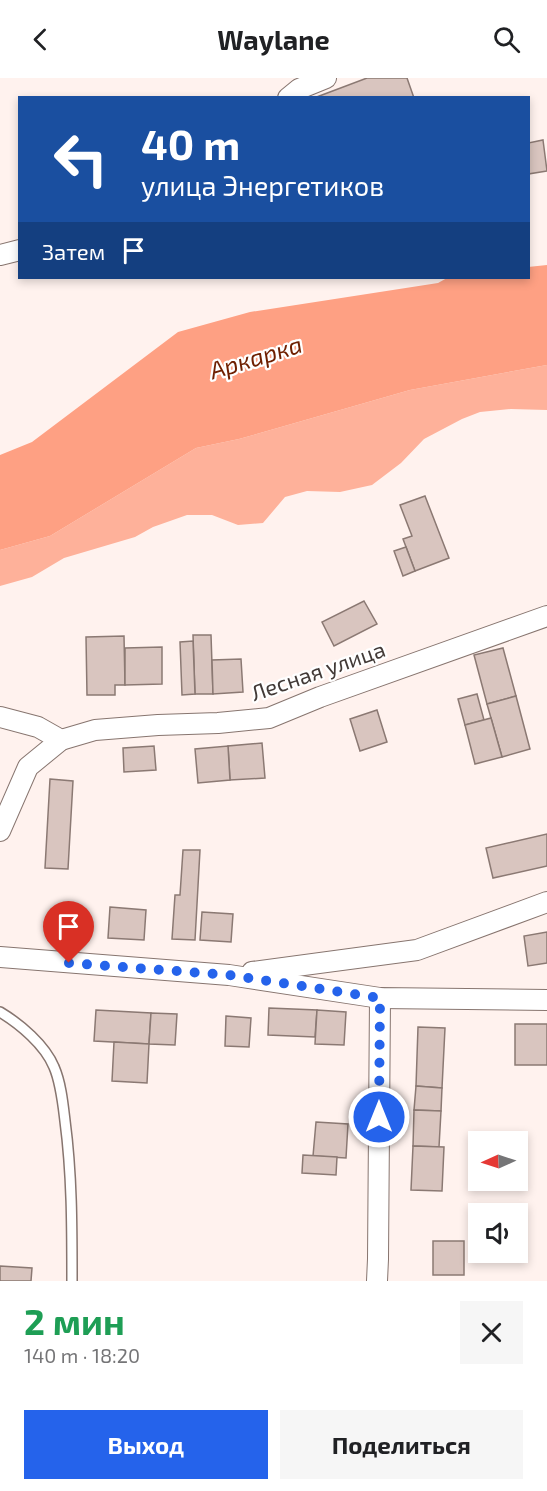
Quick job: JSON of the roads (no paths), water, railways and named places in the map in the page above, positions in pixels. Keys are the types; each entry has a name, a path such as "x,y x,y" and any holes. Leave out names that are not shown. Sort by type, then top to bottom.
{"street":[{"path":"290,96 299,89 326,78"},
{"path":"0,255 18,250"},
{"name":"Лесная улица","path":"0,831 28,767 61,740 95,730 269,718 320,697 547,616"},
{"path":"0,717 38,727 61,740"},
{"path":"229,975 417,950 547,903"},
{"path":"0,957 229,975 380,998 547,1000"},
{"path":"377,1281 380,998"}],"lane":[{"path":"0,1012 24,1029 54,1066 69,1149 72,1198 72,1281"}],"water":[{"name":"Аркарка","path":"547,265 547,365 410,390 239,439 196,448 50,536 0,550 0,455 32,442 178,332 250,312 438,283 445,279 530,279 530,267"}]}
